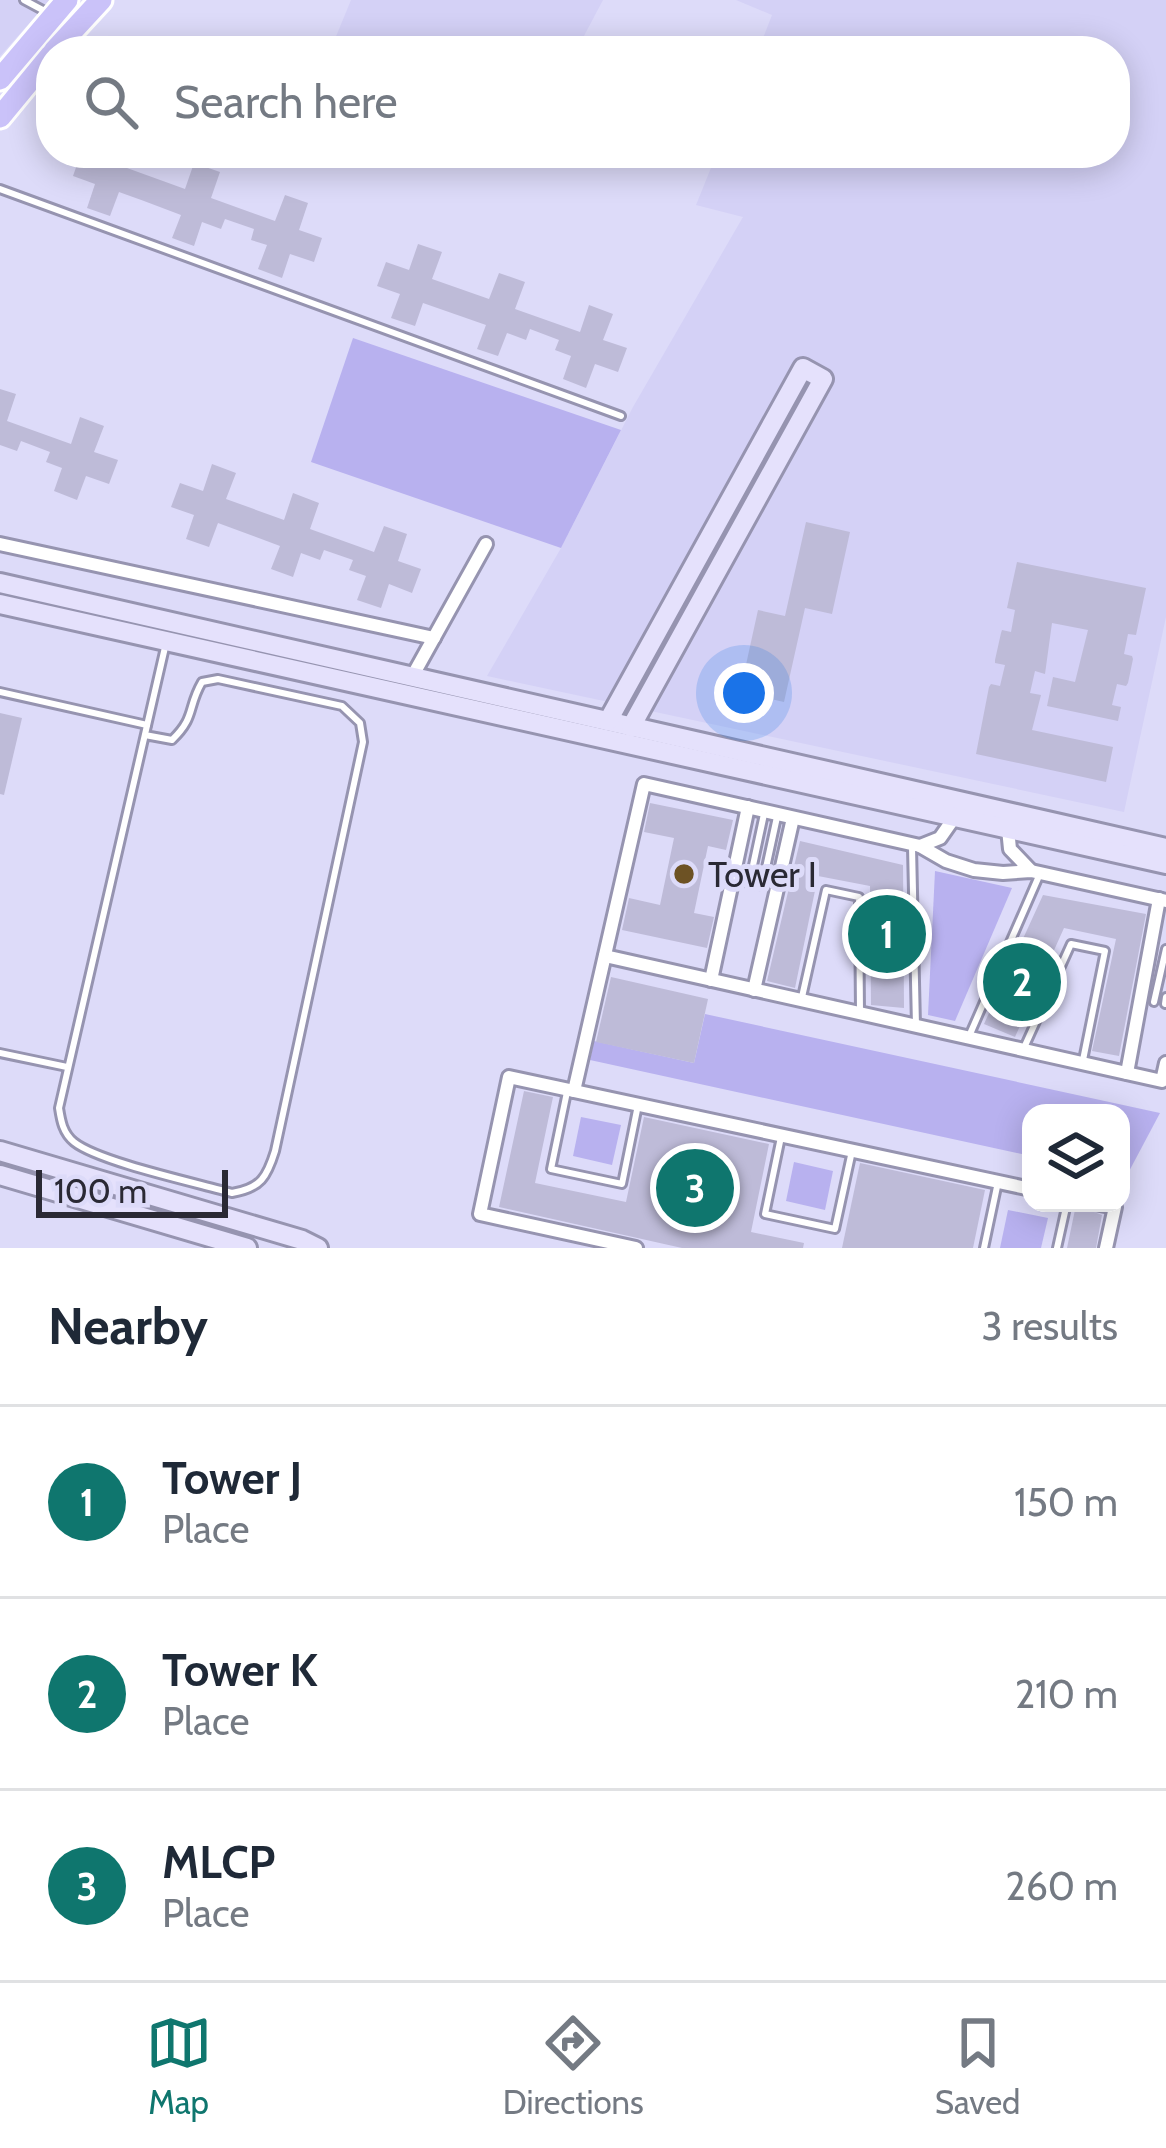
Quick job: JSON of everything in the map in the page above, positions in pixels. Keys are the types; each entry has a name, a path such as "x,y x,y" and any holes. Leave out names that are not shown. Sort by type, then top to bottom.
{"main road":[{"path":"66,36 101,0"},
{"path":"0,79 59,8"},
{"path":"0,117 36,74"}],"street":[{"path":"608,722 803,368 823,379 631,727"},
{"path":"0,544 434,638"},
{"path":"412,677 486,544"},
{"path":"0,583 168,632 1166,865"},
{"path":"0,604 412,677 1166,848"},
{"path":"571,1091 644,784 916,845 974,870 1036,872 1161,903 1127,1073"},
{"path":"711,980 748,807"},
{"path":"754,990 778,814"},
{"path":"916,845 940,838 954,818"},
{"path":"1008,830 1010,849 1036,872"},
{"path":"605,956 1162,1081 1166,1064"},
{"path":"636,1248 480,1214 509,1077 1022,1187"},
{"path":"0,1151 318,1248"},
{"path":"0,1175 248,1248"},
{"path":"1106,1248 1114,1212"}],"lane":[{"path":"24,0 59,8 69,32"},
{"path":"0,189 621,416"},
{"path":"145,735 172,740 189,723 194,695 202,682 218,679 342,706 359,723 363,742 269,1171 250,1190 232,1193 104,1156 74,1142 62,1126 59,1108 168,632"},
{"path":"0,692 147,724"},
{"path":"749,884 778,814"},
{"path":"762,886 778,814"},
{"path":"916,845 916,1026"},
{"path":"969,1038 1036,872"},
{"path":"802,1000 826,890 859,897 860,1013"},
{"path":"1161,903 1164,925"},
{"path":"1023,1050 1071,944 1105,951 1082,1063"},
{"path":"1154,1002 1166,949"},
{"path":"0,1053 68,1067"},
{"path":"571,1091 551,1168 622,1184 638,1105"},
{"path":"782,1136 765,1214 835,1229 852,1151"},
{"path":"984,1248 998,1182"},
{"path":"1057,1248 1065,1212"}],"shaded area":[{"path":"0,0 50,0 0,56"},
{"path":"351,0 603,0 584,36 336,36"},
{"path":"736,0 1166,0 1166,617 1124,812 487,676 743,217 696,205 711,168 1130,168 1130,36 764,36 772,15"},
{"path":"353,338 621,430 561,548 311,462"},
{"path":"935,871 1012,888 955,1021 928,1015"},
{"path":"705,1014 1119,1104 1022,1104 1022,1154 590,1060 594,1041 694,1063"},
{"path":"1130,1106 1160,1113 1130,1169"},
{"path":"581,1117 621,1125 612,1165 573,1156"},
{"path":"794,1162 833,1171 825,1210 786,1201"},
{"path":"1008,1210 1048,1218 1041,1248 1000,1248"}],"building":[{"path":"76,168 127,168 185,189 192,168 208,168 220,172 211,198 275,221 285,195 308,203 299,230 322,238 314,262 290,254 282,278 258,269 267,245 251,240 254,229 225,219 221,229 202,222 194,246 172,238 181,215 119,192 110,216 87,208 95,184 73,176"},
{"path":"418,244 442,252 432,279 489,299 499,273 525,282 515,309 580,332 589,305 613,314 603,340 627,348 618,372 595,364 586,388 563,379 571,356 555,350 559,340 530,329 526,340 507,333 498,356 477,349 486,325 423,303 415,326 391,318 400,294 377,286 386,262 409,270"},
{"path":"0,389 16,394 7,421 71,444 80,417 104,426 94,452 118,460 109,484 86,476 77,500 54,491 62,468 46,462 50,452 21,441 17,451 0,445"},
{"path":"212,464 236,473 226,499 284,520 293,493 319,503 310,529 374,552 384,526 407,534 398,561 421,569 412,593 389,584 381,608 357,600 366,576 349,570 353,560 324,550 320,560 301,553 293,577 271,569 280,546 218,523 209,547 186,539 194,515 171,507 180,483 203,491"},
{"path":"806,522 850,532 832,614 805,608 784,702 740,692 758,610 785,616"},
{"path":"1017,562 1146,588 1136,635 1128,634 1124,654 1133,659 1128,683 1117,684 1112,705 1121,707 1118,721 1047,706 1053,677 1075,682 1088,630 1052,623 1045,674 1035,671 1030,693 1041,695 1032,730 1113,747 1106,782 976,754 989,687 1000,686 1005,665 995,660 1002,630 1011,632 1015,610 1007,608"},
{"path":"0,713 22,718 4,795 0,794"},
{"name":"Tower I","path":"650,803 733,820 726,850 708,846 694,913 714,917 707,948 622,930 629,898 660,905 674,838 644,832"},
{"path":"800,841 903,865 904,1008 871,1005 870,886 818,876 795,988 767,981"},
{"path":"1043,895 1146,914 1119,1056 1092,1051 1116,939 1064,928 1015,1037 984,1024"},
{"path":"611,977 708,999 694,1063 596,1042"},
{"path":"524,1091 553,1097 535,1183 626,1202 644,1117 769,1144 751,1232 804,1243 803,1248 682,1248 499,1207"},
{"path":"860,1163 985,1190 973,1248 842,1248"},
{"path":"1075,1212 1102,1215 1096,1248 1067,1248"}],"place":[{"name":"Tower I","path":"684,874"},
{"name":"Tower J","path":"887,934"},
{"name":"Tower K","path":"1022,982"},
{"name":"MLCP","path":"695,1188"}]}
